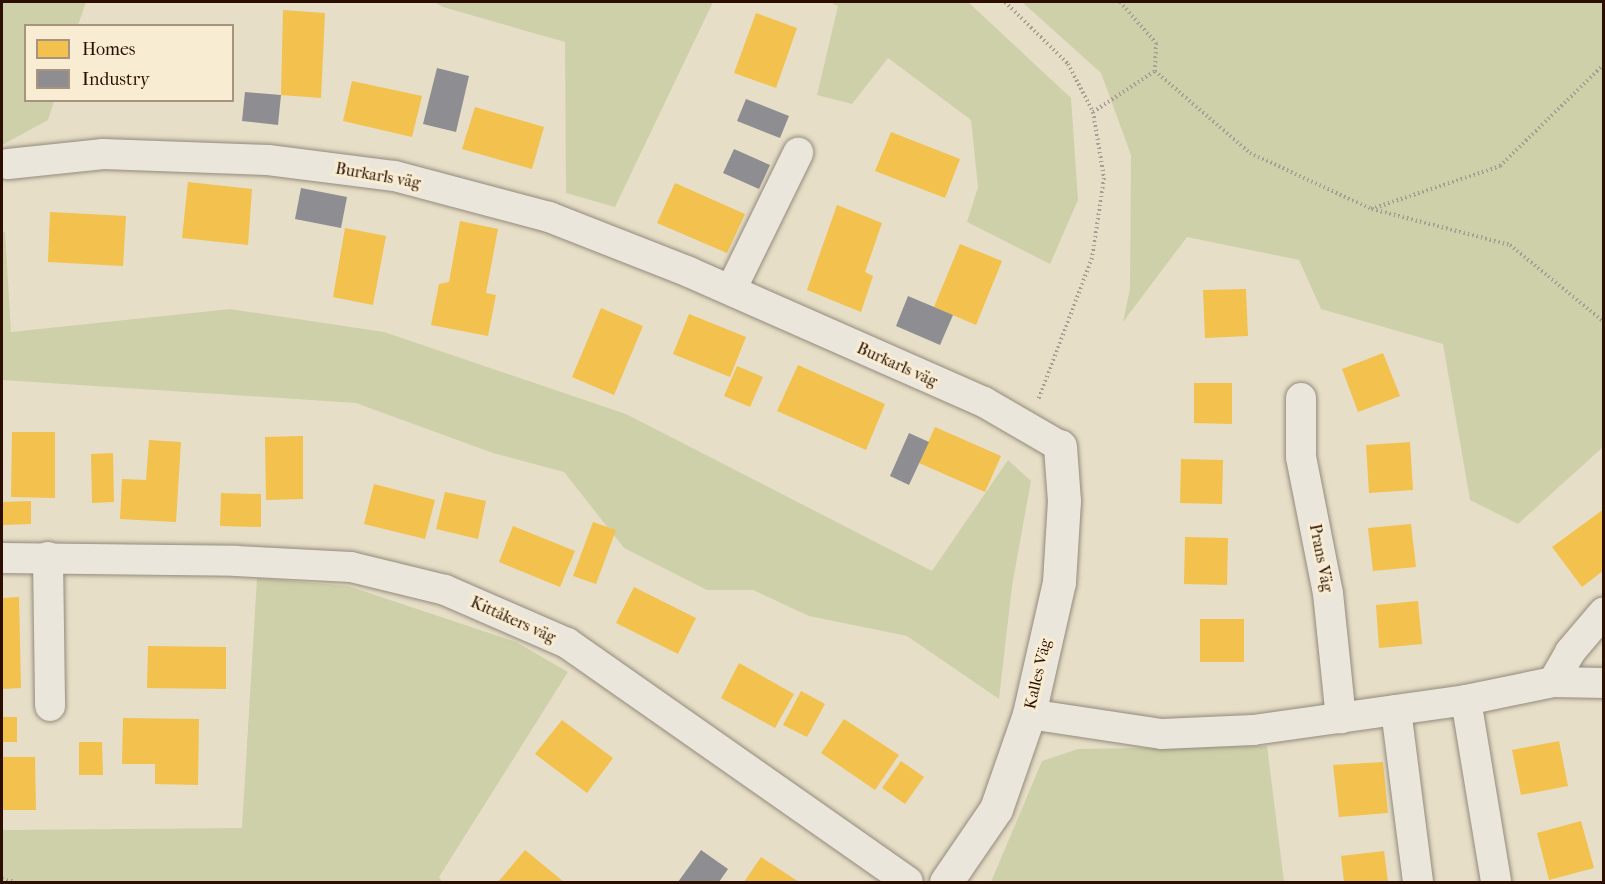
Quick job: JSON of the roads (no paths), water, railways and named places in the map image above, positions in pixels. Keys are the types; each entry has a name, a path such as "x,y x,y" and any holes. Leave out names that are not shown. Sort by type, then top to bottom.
{"street":[{"path":"731,290 798,153"},
{"name":"Burkarls väg","path":"8,164 103,154 268,160 395,176 549,217 731,290 984,402 1060,446"},
{"name":"Prans Väg","path":"1301,398 1301,457 1328,593 1341,718"},
{"name":"Kalles Väg","path":"946,882 996,808 1029,714 1059,582 1064,501 1060,446"},
{"path":"48,557 50,706"},
{"name":"Kittåkers väg","path":"2,558 48,557 351,567 445,590 567,643 908,882"},
{"path":"1553,682 1570,652 1604,612"},
{"path":"1029,714 1162,734 1253,730 1466,700 1553,682 1604,683"},
{"path":"1466,700 1496,882"},
{"path":"1396,710 1418,882"}]}
